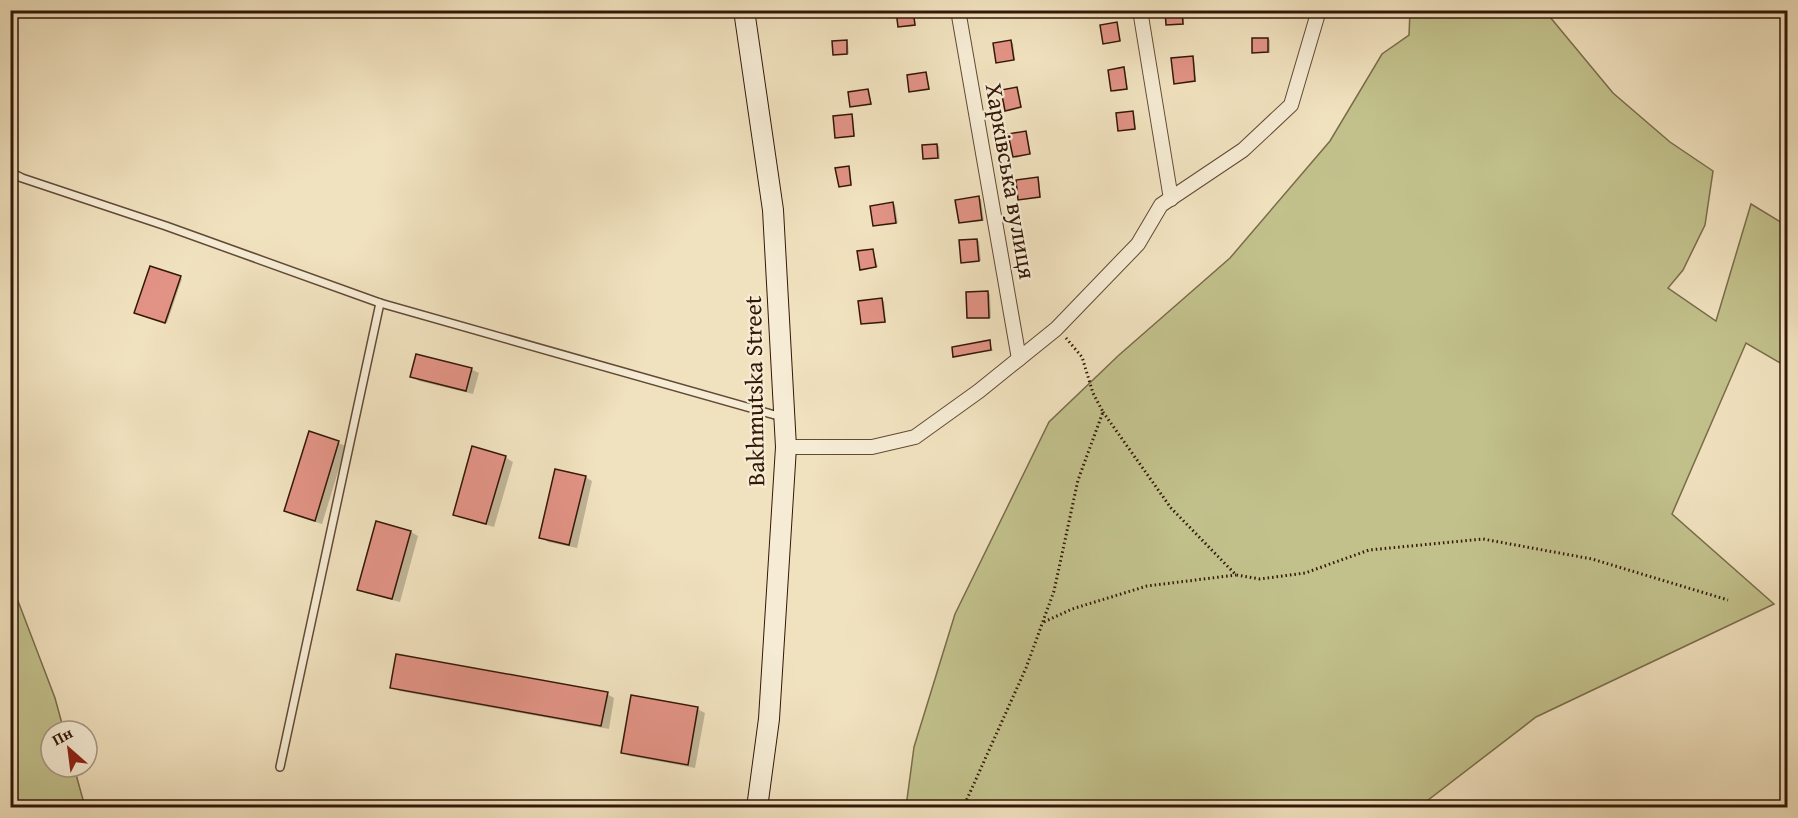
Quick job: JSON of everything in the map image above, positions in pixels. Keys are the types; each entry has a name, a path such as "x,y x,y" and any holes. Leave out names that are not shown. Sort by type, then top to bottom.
{"main road":[{"name":"Bakhmutska Street","path":"744,10 773,210 786,447 769,719 757,807"}],"street":[{"name":"Харківська вулиця","path":"958,10 1019,359"},
{"path":"1140,10 1171,199"},
{"path":"786,447 872,447 915,437 1019,359 1056,328 1138,244 1161,205 1243,150 1291,105 1319,10"}],"lane":[{"path":"10,172 380,303 785,418"},
{"path":"280,767 380,303"}],"path":[{"path":"1056,328 1082,357 1093,393 1103,412 1171,508 1236,575"},
{"path":"963,807 1026,668 1054,591 1078,480 1103,412"},
{"path":"1042,622 1072,609 1148,586 1236,575 1260,579 1305,573 1369,550 1483,539 1592,559 1728,600"}],"shaded area":[{"path":"1410,11 1545,11 1613,93 1670,142 1713,171 1705,225 1683,270 1668,288 1716,321 1751,204 1787,226 1787,367 1746,343 1672,514 1774,604 1536,717 1419,807 906,807 914,747 955,614 1049,422 1119,355 1230,258 1330,141 1382,54 1409,35"},
{"path":"10,580 55,698 61,719 39,719 39,779 77,779 85,807 11,807"}],"building":[{"path":"913,10 915,25 898,27 896,11"},
{"path":"1165,10 1182,10 1183,24 1166,25"},
{"path":"1117,22 1120,41 1103,44 1100,25"},
{"path":"1252,38 1268,38 1268,52 1252,53"},
{"path":"847,40 847,54 833,55 832,41"},
{"path":"1011,40 1014,60 996,63 993,43"},
{"path":"1193,56 1195,81 1174,84 1171,58"},
{"path":"1124,67 1127,89 1111,91 1108,70"},
{"path":"926,72 929,89 909,92 907,75"},
{"path":"1017,87 1021,107 1005,111 1001,90"},
{"path":"868,89 871,104 850,107 848,92"},
{"path":"1133,111 1135,129 1118,131 1116,113"},
{"path":"852,114 854,136 835,138 833,116"},
{"path":"1026,131 1030,154 1013,157 1008,134"},
{"path":"937,144 938,158 923,159 922,145"},
{"path":"849,166 851,185 839,187 835,168"},
{"path":"1038,177 1040,197 1018,200 1016,180"},
{"path":"979,196 982,220 959,223 955,200"},
{"path":"893,202 896,223 873,226 870,206"},
{"path":"977,239 979,261 961,263 959,240"},
{"path":"873,249 876,267 860,270 857,251"},
{"path":"150,266 181,276 165,323 134,313"},
{"path":"988,291 989,318 967,318 966,292"},
{"path":"882,298 885,322 861,324 858,301"},
{"path":"990,340 991,350 953,357 952,347"},
{"path":"416,354 472,368 466,391 410,377"},
{"path":"309,431 339,441 315,521 284,511"},
{"path":"472,446 506,456 486,524 453,515"},
{"path":"555,469 586,476 569,545 539,538"},
{"path":"376,521 411,531 392,599 357,590"},
{"path":"396,654 608,692 601,726 390,688"},
{"path":"631,695 698,707 688,765 621,753"}]}
